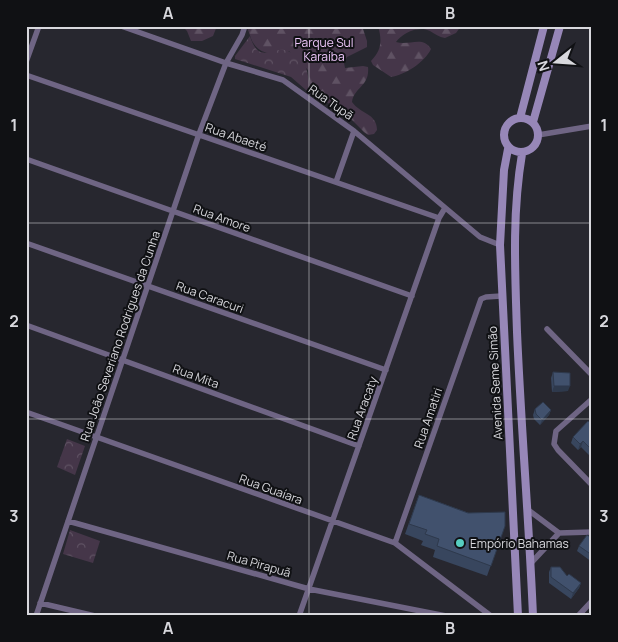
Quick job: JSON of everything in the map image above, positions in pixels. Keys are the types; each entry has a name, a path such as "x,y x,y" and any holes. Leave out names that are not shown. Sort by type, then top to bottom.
{"main road":[{"path":"520,118 544,26"},
{"path":"533,122 560,26"},
{"path":"520,118 533,122 537,127 538,135 532,148 522,154 508,149 504,135 511,121 520,118"},
{"name":"Avenida Seme Simão","path":"508,149 504,170 500,245 501,296 518,616"},
{"name":"Avenida Seme Simão","path":"522,154 517,195 515,262 533,616"},
{"path":"508,417 517,419 523,437"},
{"path":"517,582 524,604 533,606"}],"street":[{"path":"26,62 39,26"},
{"name":"Rua Tupã","path":"122,26 226,63 283,80 354,131 480,236 500,245"},
{"path":"242,35 244,26"},
{"path":"242,35 250,26"},
{"name":"Rua João Severiano Rodrigues da Cunha","path":"36,616 199,134 226,63 242,35"},
{"name":"Rua Abaeté","path":"26,75 439,218"},
{"path":"538,135 592,126"},
{"path":"336,182 354,131"},
{"name":"Rua Amore","path":"26,159 412,296"},
{"name":"Rua Aracaty","path":"299,616 439,218 445,208"},
{"name":"Rua Caracuri","path":"26,244 148,285 386,370"},
{"name":"Rua Amatiri","path":"395,543 480,300 486,297 501,296"},
{"name":"Rua Mita","path":"26,325 359,446"},
{"path":"547,329 592,375"},
{"path":"592,400 556,431 554,444 592,485"},
{"name":"Rua Guaíara","path":"26,412 395,543 491,616"},
{"path":"527,509 558,533 592,532"},
{"name":"Rua Pirapuã","path":"68,521 309,589 446,616"},
{"path":"531,563 558,533"},
{"path":"578,616 592,601"},
{"path":"40,603 95,616"}],"green space":[{"path":"182,26 217,26 213,36 202,41 191,41 187,31"},
{"name":"Parque Sul Karaíba","path":"246,26 362,26 367,47 347,57 344,63 345,68 368,67 367,78 353,97 352,102 374,120 377,130 374,134 368,135 348,116 316,95 310,86 308,70 289,51 268,53 259,50 252,41"},
{"name":"Parque Sul Karaíba","path":"378,26 461,26 456,33 445,38 426,29 416,29 402,36 396,42 420,42 428,45 431,49 424,59 414,67 402,74 391,77 373,65 371,61 380,45"},
{"path":"250,36 254,45 262,52 282,50 297,56 305,66 312,89 316,95 314,97 291,77 235,59 235,56"},
{"path":"67,439 85,446 75,475 57,467"},
{"path":"70,530 100,541 93,563 63,554"}],"building":[{"path":"553,372 570,373 570,386 554,386"},
{"path":"543,402 551,410 542,420 536,414 535,409"},
{"path":"588,421 592,422 592,450 583,441 580,444 573,437"},
{"name":"Empório Bahamas","path":"419,495 468,513 505,512 505,526 491,566 437,546 439,539 425,534 427,530 409,524"},
{"path":"587,535 592,538 592,555 579,546"},
{"path":"551,567 560,567 567,576 569,574 581,583 573,593 551,577"}],"place":[{"name":"Empório Bahamas","path":"460,543"}]}
